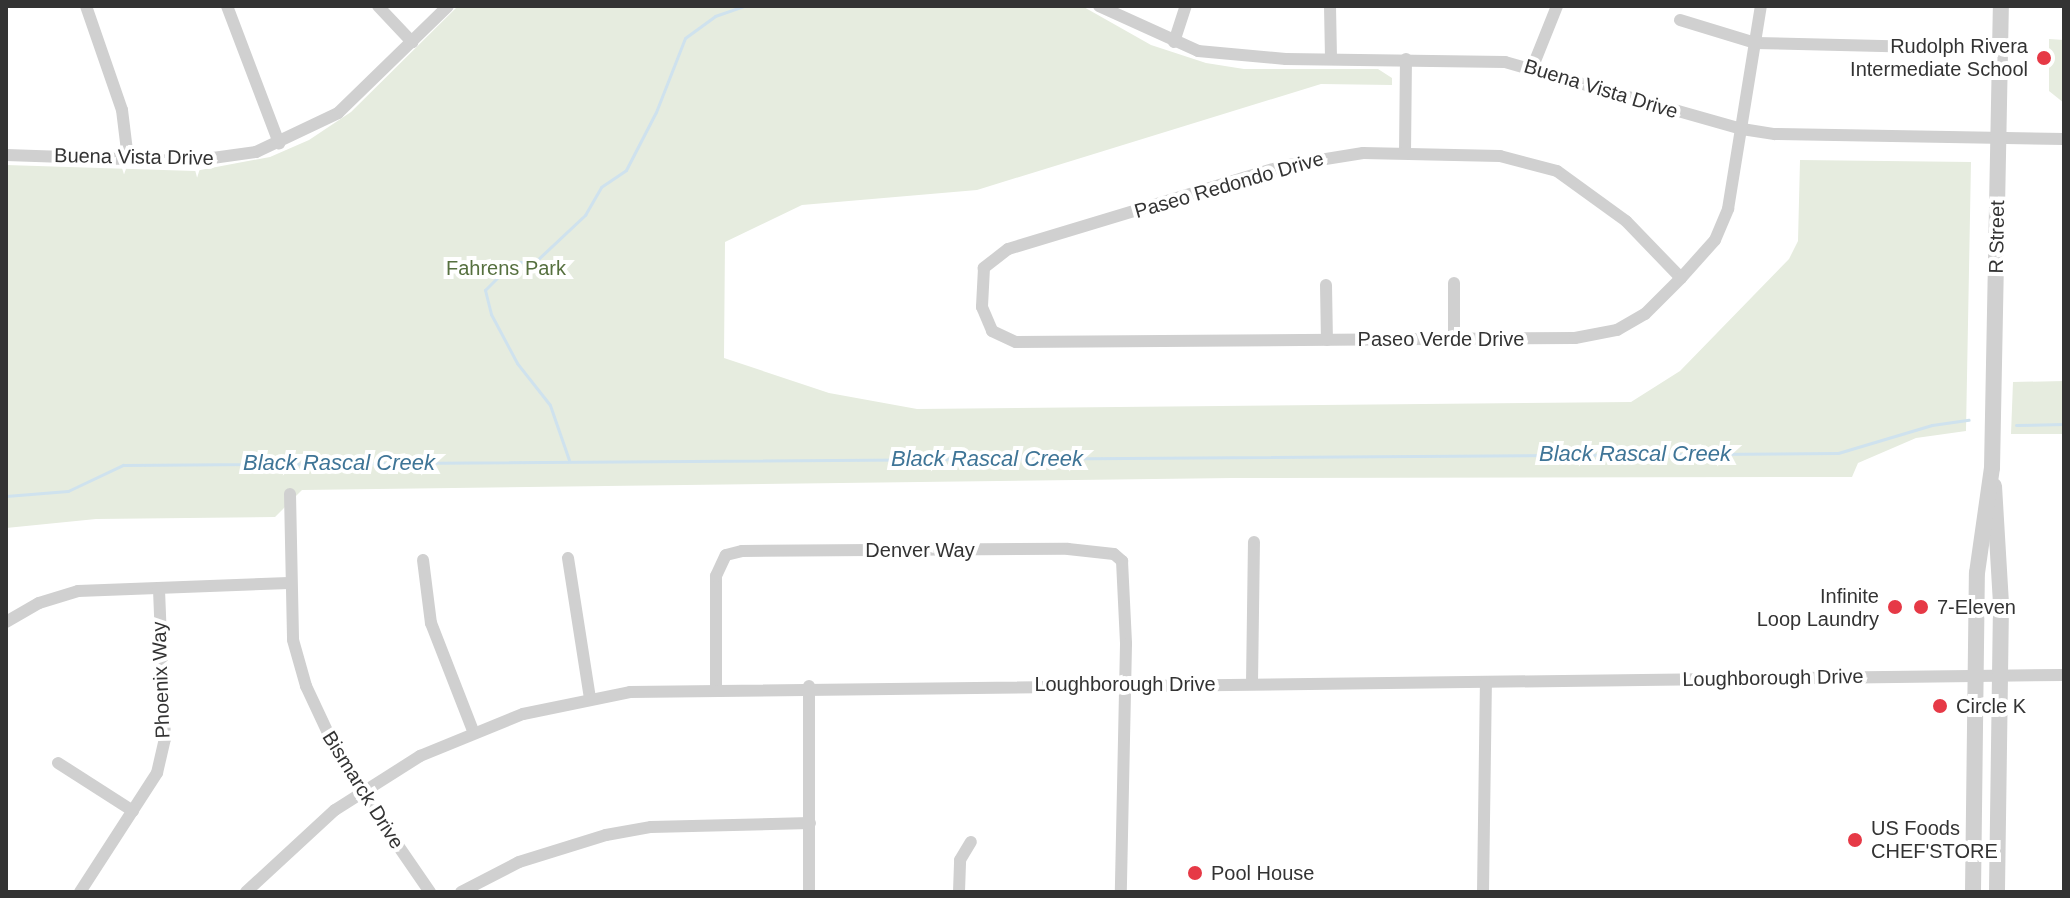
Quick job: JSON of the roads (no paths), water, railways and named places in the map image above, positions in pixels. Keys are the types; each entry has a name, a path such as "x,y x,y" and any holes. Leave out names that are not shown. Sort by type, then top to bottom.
{"street":[{"path":"86,6 122,110 128,159"},
{"path":"227,6 279,143"},
{"path":"378,6 412,42"},
{"name":"Buena Vista Drive","path":"6,155 218,159 279,143 338,113 448,6"},
{"name":"Buena Vista Drive","path":"1099,6 1174,42 1224,55 1406,59 1533,66 1742,129 1821,137 2064,139"},
{"path":"1174,42 1186,6"},
{"path":"1330,6 1331,59"},
{"path":"1533,66 1557,6"},
{"name":"Paseo Verde Drive","path":"1016,342 1575,338 1617,330 1645,314 1715,240 1728,209 1761,6"},
{"name":"R Street","path":"1973,892 1977,573 1992,468 2001,6"},
{"path":"1680,20 1755,43 1954,48"},
{"path":"1405,153 1406,59"},
{"name":"Paseo Redondo Drive","path":"1016,342 996,334 982,311 984,268 1008,249 1312,158 1405,153 1500,156 1557,171 1626,221 1681,278"},
{"path":"1454,283 1454,338"},
{"path":"1326,285 1327,340"},
{"name":"R Street","path":"1992,468 1999,520 2001,675 1997,892"},
{"name":"Bismarck Drive","path":"290,494 289,583 293,640 306,686 325,731 361,791 430,892"},
{"path":"1252,683 1254,542"},
{"name":"Denver Way","path":"716,687 716,576 726,555 742,551 1068,549 1114,554 1122,561 1124,581 1125,684"},
{"path":"568,558 590,698"},
{"path":"423,560 431,623 473,731"},
{"path":"6,622 39,603 78,591 289,583"},
{"name":"Phoenix Way","path":"80,892 157,773 165,739 159,588"},
{"name":"Loughborough Drive","path":"246,892 292,845 361,791 473,731 590,698 716,687 2064,675"},
{"path":"1483,892 1486,682"},
{"path":"1121,892 1125,684"},
{"path":"809,686 809,892"},
{"path":"58,763 133,811"},
{"path":"461,892 519,862 606,835 663,826 810,823"},
{"path":"959,892 960,860 971,842"},
{"path":"1973,863 1983,892"}],"waterway":[{"path":"569,460 550,405 517,363 491,314 485,290 513,262 535,262 585,215 601,187 626,170 656,112 685,38 715,16 744,6"},
{"name":"Black Rascal Creek","path":"6,496 68,491 123,465 1838,453 1932,425 1969,420"},
{"name":"Black Rascal Creek","path":"2016,425 2064,424"}],"place":[{"name":"Rudolph Rivera Intermediate School","path":"2044,58"},
{"name":"Infinite Loop Laundry","path":"1895,607"},
{"name":"7-Eleven","path":"1921,607"},
{"name":"Circle K","path":"1940,706"},
{"name":"US Foods CHEF'STORE","path":"1855,840"},
{"name":"Pool House","path":"1195,873"}],"park label":[{"name":"Fahrens Park","path":"506,268"}]}
